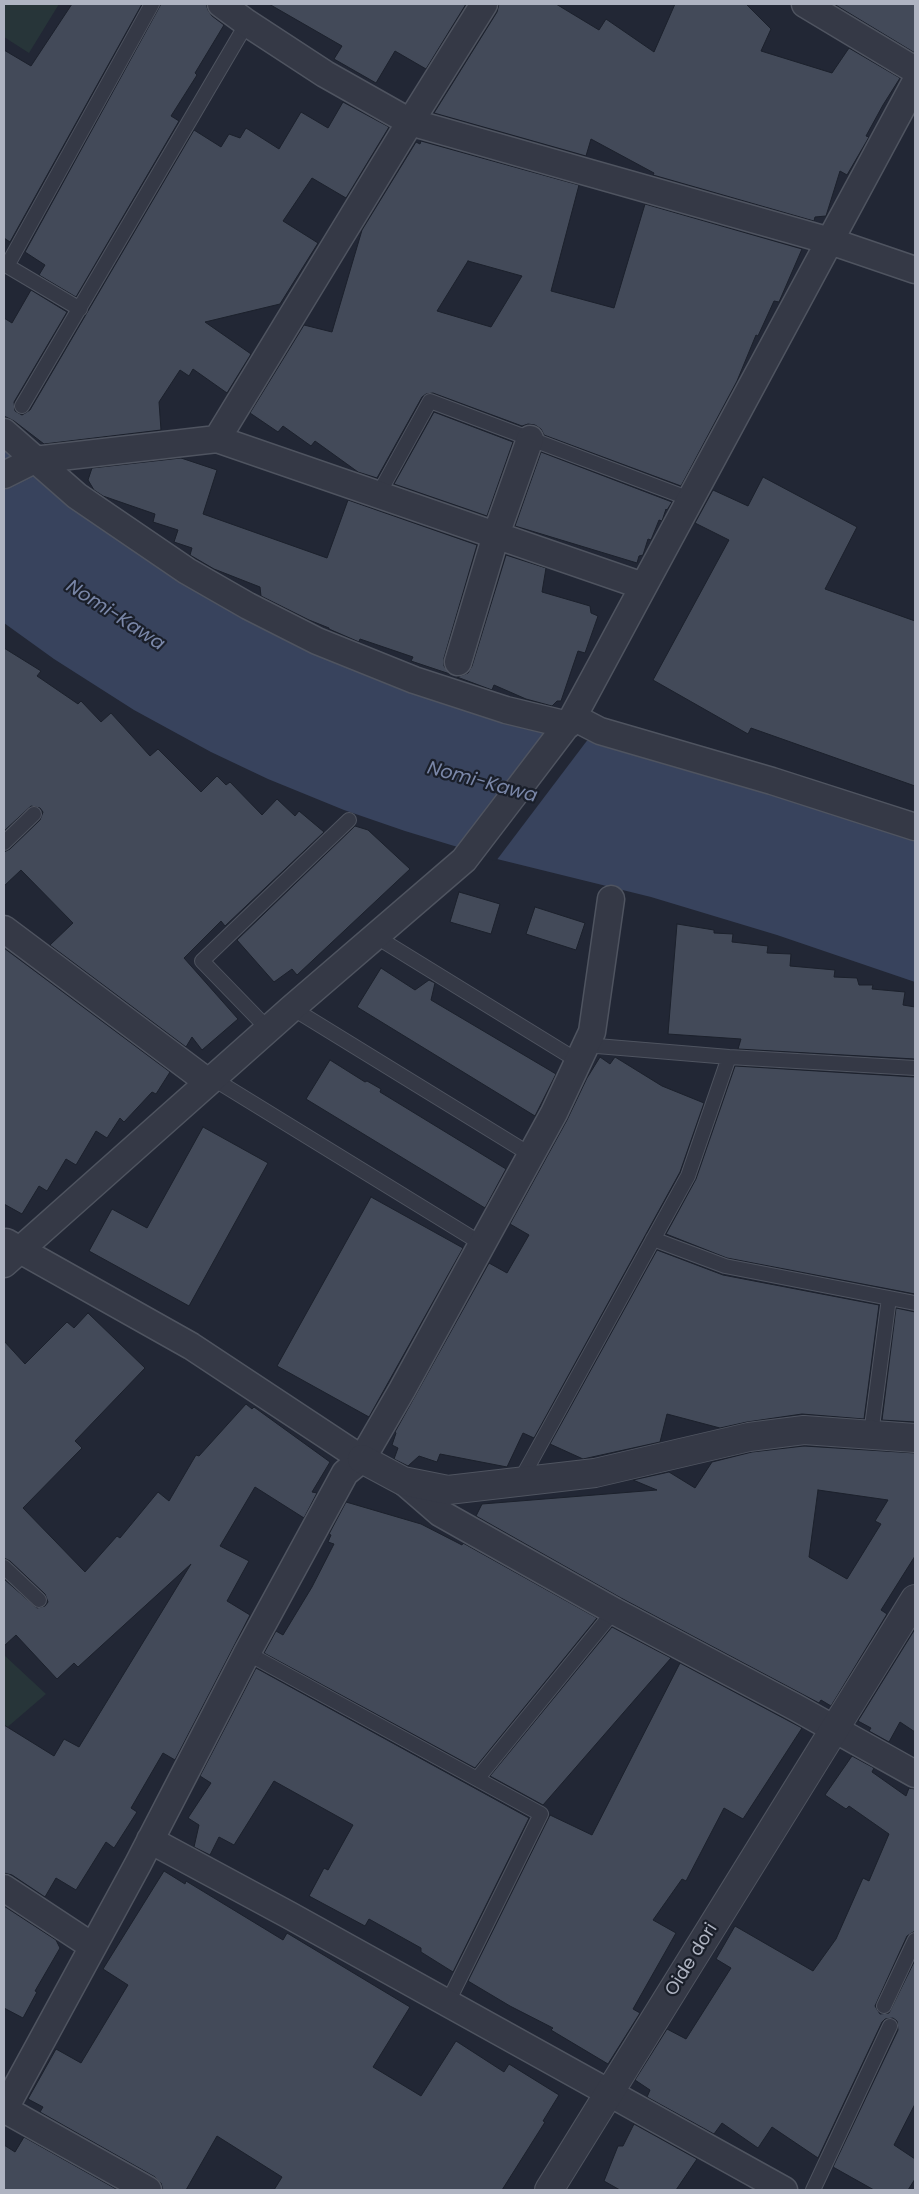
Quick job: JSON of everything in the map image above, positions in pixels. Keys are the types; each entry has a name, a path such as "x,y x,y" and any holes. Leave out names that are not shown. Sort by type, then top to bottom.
{"street":[{"path":"221,4 325,74 410,122 830,241 915,270"},
{"path":"217,439 484,4"},
{"path":"805,4 915,70"},
{"path":"915,83 569,724 468,854 268,1030 9,1252 191,1346 362,1459 402,1481 440,1513 614,1611 786,1702 915,1774"},
{"path":"11,425 31,462 77,496 187,571 248,606 300,632 414,680 506,710 600,731 772,780 915,827"},
{"path":"4,475 31,462 217,439 643,586"},
{"path":"458,662 496,535 530,439"},
{"path":"143,2189 4,2109 150,1840 247,1653 345,1473 362,1459 554,1113 592,1032 611,899"},
{"path":"4,929 210,1080"},
{"path":"402,1481 448,1490 595,1473 758,1436 804,1430 915,1438"},
{"name":"Oide dori","path":"549,2190 915,1599"},
{"path":"150,1840 289,1915 446,2004 784,2190"},
{"path":"4,1888 92,1946"}],"lane":[{"path":"80,309 6,265 152,4"},
{"path":"11,425 247,23"},
{"path":"378,495 430,401 690,499"},
{"path":"4,843 34,814"},
{"path":"268,1030 202,961 349,820"},
{"path":"375,936 582,1053 729,1057 915,1068"},
{"path":"292,1008 531,1155"},
{"path":"520,1481 688,1176 729,1057"},
{"path":"210,1080 482,1244"},
{"path":"653,1239 725,1266 915,1303"},
{"path":"871,1434 889,1298"},
{"path":"4,1567 39,1600"},
{"path":"477,1779 614,1611"},
{"path":"247,1653 541,1814 446,2004"},
{"path":"884,2006 915,1940"},
{"path":"813,2190 890,2026"}],"shaded area":[{"path":"4,4 59,4 29,53 4,37"},
{"path":"4,1655 46,1694 4,1730"}],"water":[{"name":"Nomi-Kawa","path":"4,447 105,528 509,721 650,756 915,838 915,982 777,935 651,897 497,859 344,810 268,779 211,752 134,710 54,659 4,623"}],"pier":[{"path":"549,729 589,738 496,861 457,849"}],"building":[{"path":"72,4 142,4 10,242 4,238 4,50 31,66"},
{"path":"161,4 206,4 212,16 224,25 195,73 197,75 171,116 179,121 76,297 39,275 45,265 25,252"},
{"path":"269,4 466,4 426,69 395,51 376,83 334,59 342,46"},
{"path":"499,4 556,4 599,30 606,19 654,52 675,4 746,4 771,29 761,51 832,73 849,48 900,78 866,136 869,137 847,175 840,171 826,216 815,217 814,221 653,175 654,173 591,139 586,156 434,113 497,12"},
{"path":"834,4 915,4 915,53"},
{"path":"343,102 389,127 346,198 312,178 283,221 318,243 280,304 205,322 251,354 227,393 193,369 189,376 180,370 159,402 161,430 44,444 14,421 4,416 4,318 12,323 31,290 67,312 14,402 15,411 22,415 30,410 194,130 221,147 229,134 240,138 246,128 279,149 301,112 328,128"},
{"path":"421,141 579,185 551,291 614,308 645,204 802,249 779,302 774,301 758,336 756,335 737,381 681,486 544,435 541,429 535,425 528,424 522,426 433,393 422,397 377,478 358,472 315,441 311,446 283,426 278,432 250,413 304,325 332,332 362,230 416,142 420,144","holes":["468,261 522,276 491,327 437,311"]},
{"path":"434,412 513,442 487,516 394,484"},
{"path":"541,452 672,502 666,509 662,521 659,520 651,540 648,539 643,555 639,556 637,563 515,526"},
{"path":"181,458 217,470 203,514 327,558 348,500 477,545 444,658 444,666 450,674 411,661 413,657 360,639 359,642 261,596 260,587 214,569 190,555 192,548 174,542 178,530 153,522 155,514 103,496 94,490 88,480 92,468"},
{"path":"763,477 857,527 825,589 915,621 915,786 751,728 748,734 653,680 729,540 695,523 713,490 748,506"},
{"path":"506,555 546,568 542,592 590,606 591,613 598,616 585,653 578,651 561,701 557,701 552,706 526,699 494,685 492,690 457,677 468,673 472,666"},
{"path":"4,648 41,671 37,676 78,704 81,701 101,722 111,713 150,756 158,749 201,792 217,776 226,785 230,782 262,815 277,799 295,816 299,811 324,832 225,926 221,921 184,958 238,1019 202,1050 192,1037 186,1047 50,945 73,923 21,870 4,886 4,852 10,849 40,820 43,812 40,808 31,806 4,831"},
{"path":"355,826 368,830 410,869 297,975 292,969 274,982 237,940"},
{"path":"459,892 500,904 491,934 450,922"},
{"path":"535,907 585,923 576,950 526,934"},
{"path":"677,924 714,930 714,933 733,934 732,942 768,946 767,953 791,954 790,966 835,970 834,977 857,978 859,985 873,985 872,989 905,992 903,1005 915,1007 915,1059 738,1049 741,1039 668,1034"},
{"path":"4,948 170,1072 156,1094 152,1092 124,1122 120,1118 107,1138 96,1131 76,1165 66,1159 47,1191 39,1186 22,1214 4,1204"},
{"path":"381,968 415,990 429,980 435,983 431,1000 556,1074 535,1116 357,1007"},
{"path":"600,1057 610,1064 615,1057 662,1086 704,1103 680,1172 534,1438 523,1433 507,1467 440,1454 437,1462 419,1456 408,1466 394,1459 398,1448 392,1445 395,1432 489,1263 507,1273 529,1235 510,1224"},
{"path":"330,1060 365,1082 367,1081 381,1089 380,1092 506,1169 485,1208 306,1099"},
{"path":"735,1066 915,1077 915,1294 727,1258 666,1234 696,1179"},
{"path":"203,1127 268,1163 189,1306 89,1251 112,1209 147,1228"},
{"path":"371,1197 463,1248 369,1417 277,1366"},
{"path":"657,1250 723,1275 879,1305 864,1419 802,1414 720,1428 667,1414 660,1442 583,1459 550,1444"},
{"path":"896,1308 915,1312 915,1422 882,1420"},
{"path":"88,1313 145,1368 75,1441 82,1448 23,1508 85,1572 117,1536 120,1538 158,1492 169,1501 196,1455 199,1456 246,1404 252,1409 254,1407 330,1462 312,1492 317,1493 304,1518 255,1487 220,1546 249,1561 227,1601 250,1615 175,1760 163,1753 131,1808 137,1812 114,1848 106,1842 76,1890 56,1878 45,1897 12,1875 4,1873 4,1725 54,1756 64,1739 79,1747 191,1564 78,1667 74,1663 57,1679 16,1635 4,1646 4,1579 37,1608 45,1606 48,1602 45,1594 10,1561 4,1558 4,1341 25,1364 67,1322 74,1328"},
{"path":"804,1446 915,1453 915,1556 881,1610 887,1614 831,1706 821,1700 819,1703 621,1598 476,1516 482,1504 657,1490 633,1480 669,1472 695,1488 712,1462 752,1452","holes":["818,1490 888,1500 875,1521 881,1524 847,1579 809,1557"]},
{"path":"346,1502 421,1524 462,1545 463,1543 597,1618 475,1768 264,1653 276,1631 283,1635 312,1587 334,1544 328,1542 331,1535 329,1534"},
{"path":"612,1627 671,1658 543,1805 490,1776"},
{"path":"915,1629 915,1732 900,1722 889,1742 869,1731 871,1728 858,1721"},
{"path":"680,1663 802,1728 743,1819 724,1808 686,1881 682,1879 653,1920 676,1933 633,2009 640,2013 608,2064 551,2030 553,2028 510,2006 468,1981 550,1815 592,1835"},
{"path":"256,1668 529,1818 453,1972 421,1952 421,1948 369,1919 365,1926 309,1896 324,1868 328,1870 353,1825 274,1781 234,1845 219,1837 210,1855 194,1847 199,1825 188,1818 211,1783 200,1776"},
{"path":"852,1756 874,1768 872,1772 906,1796 909,1788 915,1789 915,1931 907,1936 875,2006 880,2014 889,2013 915,1960 915,2104 894,2145 915,2159 915,2179 908,2190 874,2190 833,2167 898,2030 897,2021 893,2018 885,2019 882,2022 818,2158 772,2127 758,2148 722,2123 714,2134 647,2097 650,2090 635,2080 667,2029 686,2039 731,1968 716,1959 735,1926 813,1971 836,1939 863,1878 869,1881 889,1834 849,1806 846,1809 825,1795"},
{"path":"164,1871 185,1884 186,1881 283,1940 287,1933 410,2007 373,2067 421,2096 456,2041 504,2072 509,2064 559,2095 543,2121 545,2122 502,2190 274,2190 282,2177 217,2136 186,2190 163,2190 161,2183 155,2177 40,2112 43,2107 28,2099 56,2049 81,2063 128,1985 103,1969"},
{"path":"4,1906 56,1940 60,1948 35,1991 37,1992 23,2018 4,2008"},
{"path":"634,2124 697,2159 676,2190 620,2190 604,2181 618,2146 623,2146"},
{"path":"24,2137 118,2190 4,2190 4,2145 15,2152"}]}
